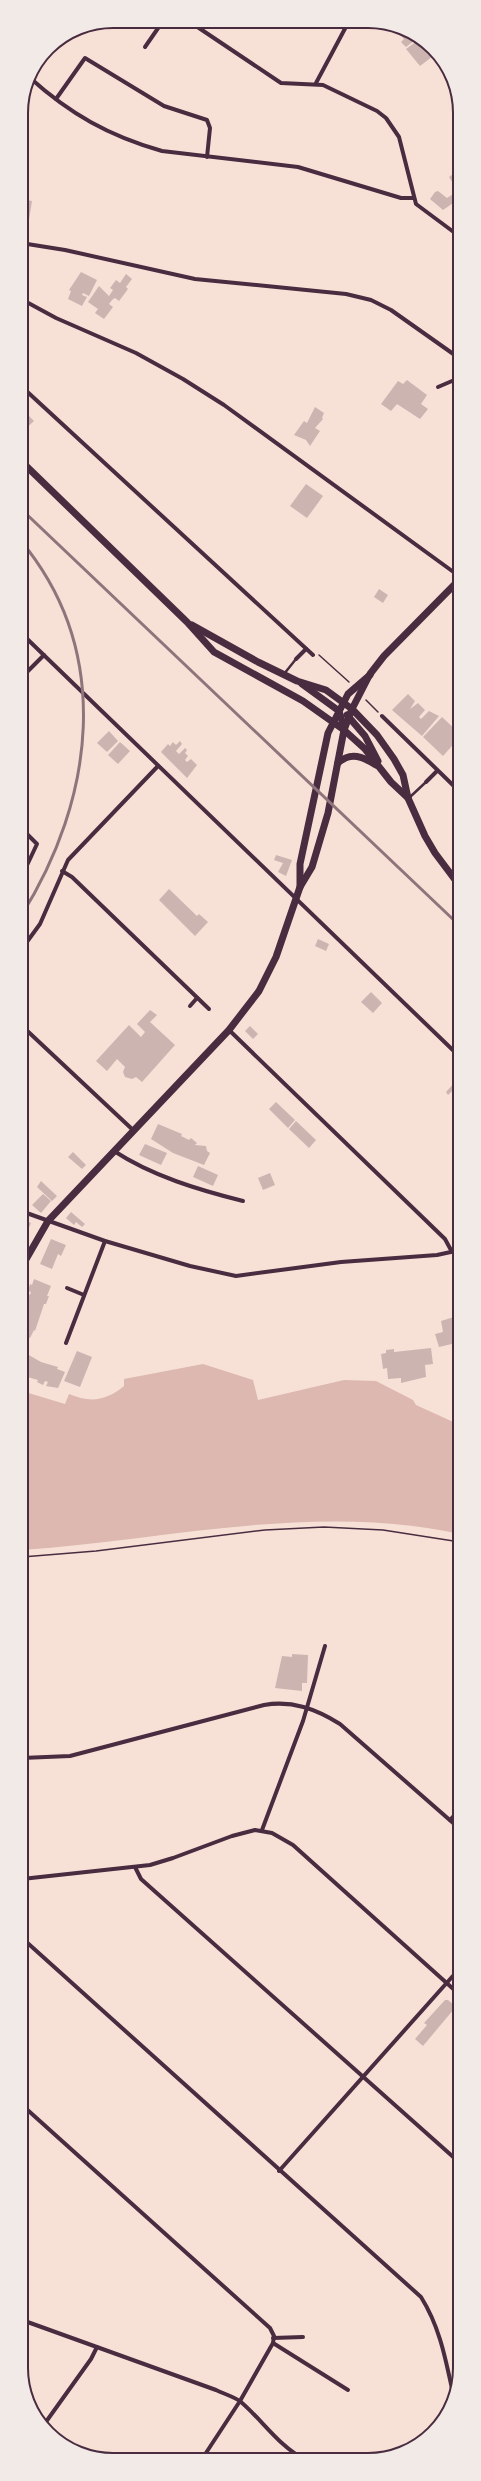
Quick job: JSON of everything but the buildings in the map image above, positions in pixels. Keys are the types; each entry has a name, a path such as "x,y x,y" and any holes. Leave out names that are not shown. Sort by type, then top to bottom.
{"main road":[{"path":"28,468 187,622 214,652 303,701 333,721 344,730 381,769 391,782 408,798"},
{"path":"28,1257 48,1221 229,1030 259,990 268,973 297,898 300,887 300,864 319,775 333,721 354,687 370,674 394,646 453,586"},
{"path":"187,622 232,649 297,681 339,711 344,730"},
{"path":"300,887 312,867 328,813 344,730 348,717 370,674"},
{"path":"297,681 326,690 344,702 377,735 403,775 408,798 435,853 453,877"},
{"path":"344,702 348,717 368,741 381,769"},
{"path":"338,763 346,757 357,756 381,769"}],"street":[{"path":"145,47 158,28"},
{"path":"199,28 281,83 287,85 316,83 377,112 391,124 399,137 413,198 421,210 453,232"},
{"path":"316,83 344,28"},
{"path":"56,99 84,58 164,106 207,120 210,128 207,156"},
{"path":"35,81 56,99 90,122 120,139 162,151 298,167 401,198 413,198"},
{"path":"28,244 65,250 195,279 346,294 371,300 391,310 453,354"},
{"path":"28,303 56,318 136,354 183,379 224,405 453,572"},
{"path":"438,387 453,381"},
{"path":"28,392 313,655"},
{"path":"28,640 453,1049"},
{"path":"296,659 306,649"},
{"path":"28,671 44,655"},
{"path":"382,716 453,786"},
{"path":"28,940 40,924 68,860 158,766"},
{"path":"426,782 437,771"},
{"path":"28,835 36,842 36,846 28,863"},
{"path":"62,871 72,877 209,1009"},
{"path":"190,1006 198,998"},
{"path":"28,1213 105,1241 190,1266 236,1276 306,1266 452,1252 445,1239 229,1030"},
{"path":"28,1032 133,1130"},
{"path":"113,1151 148,1170 182,1183 243,1201"},
{"path":"66,1343 105,1241"},
{"path":"67,1288 84,1295"},
{"path":"262,1830 306,1707 325,1646"},
{"path":"28,1758 70,1756 264,1705 285,1703 306,1707 326,1715 340,1724 453,1823"},
{"path":"450,1820 453,1817"},
{"path":"28,1878 135,1867 174,1858 241,1833 262,1830 293,1845 453,1989"},
{"path":"135,1867 141,1879 453,2157"},
{"path":"28,1943 421,2297 434,2318 443,2345 451,2384"},
{"path":"280,2171 453,1976"},
{"path":"28,2110 270,2328 273,2340 348,2390"},
{"path":"28,2322 216,2390 240,2401 294,2453"},
{"path":"273,2340 303,2336"},
{"path":"206,2453 240,2401 273,2340"},
{"path":"47,2421 91,2359 97,2347"}],"lane":[{"path":"284,674 296,659"},
{"path":"408,798 426,782"}],"path":[{"path":"313,655 319,656 350,683"},
{"path":"365,699 382,716"},
{"path":"28,1557 96,1551 265,1530 324,1527 383,1530 453,1541"}],"shaded area":[{"path":"203,1364 253,1380 258,1400 344,1380 376,1381 413,1400 416,1405 453,1422 453,1533 405,1525 350,1522 295,1522 241,1526 28,1549 28,1393 65,1404 69,1394 84,1399 98,1399 111,1395 124,1386 124,1379"}],"railway":[{"path":"28,516 453,919"},
{"path":"28,551 51,585 70,631 81,678 83,727 78,776 65,824 46,871 28,903"}]}
